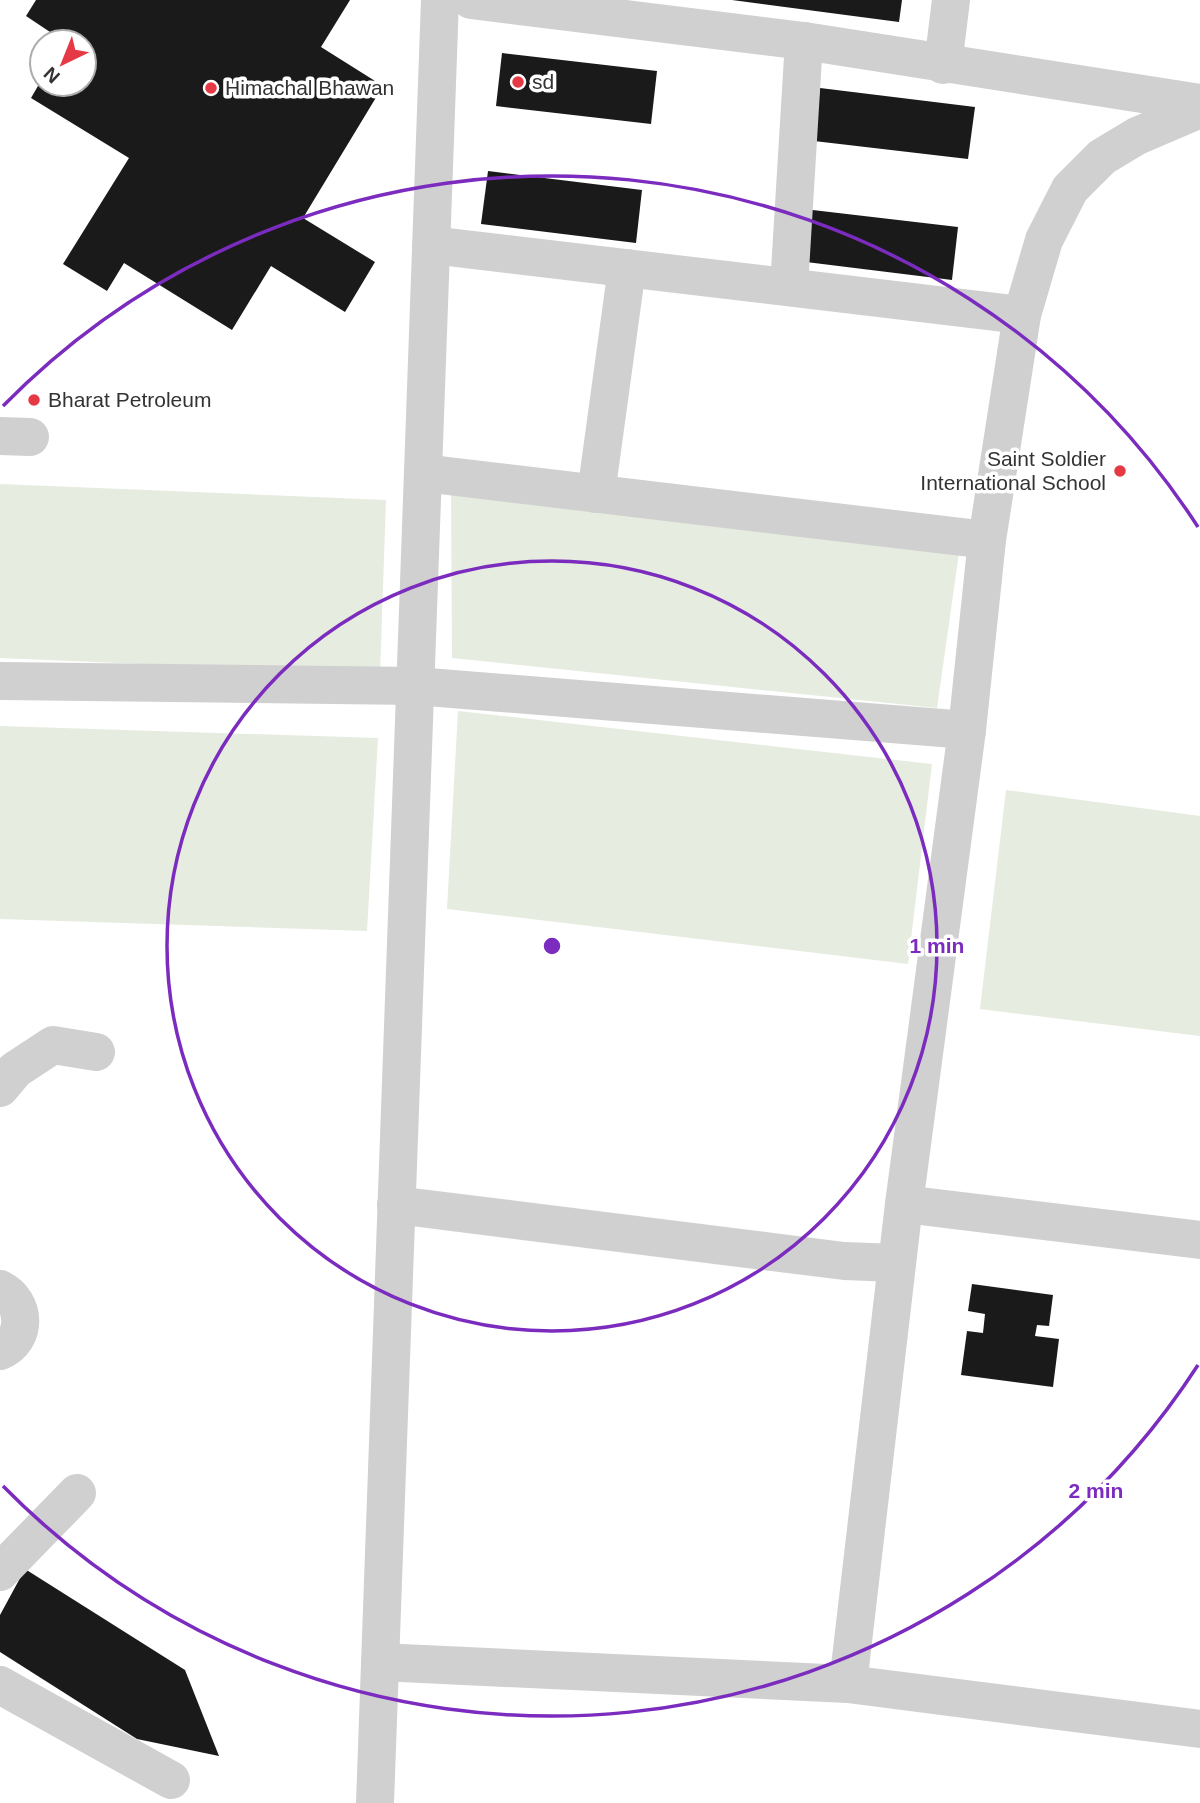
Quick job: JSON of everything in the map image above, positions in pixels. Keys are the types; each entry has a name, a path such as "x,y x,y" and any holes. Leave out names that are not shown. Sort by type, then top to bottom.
{"street":[{"path":"375,1803 440,0"},
{"path":"471,0 804,41 943,65 1200,103"},
{"path":"943,65 951,0"},
{"path":"789,287 804,41"},
{"path":"848,1684 904,1204 967,730 987,540 1021,315 1044,240 1070,189 1102,157 1125,143 1200,109"},
{"path":"431,245 1021,315"},
{"path":"596,494 627,268"},
{"path":"423,473 987,540"},
{"path":"0,681 415,686 967,730"},
{"path":"0,1088 15,1070 53,1045 96,1052"},
{"path":"904,1204 1200,1240"},
{"path":"396,1205 844,1261 897,1263"},
{"path":"0,1289 15,1300 21,1322 13,1343 0,1351"},
{"path":"0,1572 77,1493"},
{"path":"380,1662 848,1684 1200,1729"},
{"path":"0,1685 171,1780"}],"shaded area":[{"path":"0,484 386,500 380,674 0,658"},
{"path":"451,489 959,553 937,708 452,658"},
{"path":"458,711 932,764 908,964 447,909"},
{"path":"0,726 378,738 367,931 0,919"},
{"path":"1006,790 1200,816 1200,1036 980,1009"}],"building":[{"path":"36,0 350,0 321,47 383,86 303,218 375,262 345,312 271,266 232,330 124,263 107,291 63,264 129,158 31,98 98,98 98,28 44,28 26,16"},
{"path":"732,0 902,0 899,22"},
{"path":"502,53 657,71 651,124 496,106"},
{"path":"820,88 975,107 968,159 814,141"},
{"path":"488,171 642,190 636,243 481,224"},
{"path":"804,209 958,227 952,280 798,261"},
{"path":"972,1284 1053,1295 1049,1326 1037,1325 1035,1336 1059,1339 1053,1387 961,1375 967,1331 983,1333 985,1314 968,1311"},
{"path":"25,1569 185,1670 219,1756 137,1739 0,1652 0,1615"}],"place":[{"name":"sd","path":"518,82"},
{"name":"Himachal Bhawan","path":"211,88"},
{"name":"Bharat Petroleum","path":"34,400"},
{"name":"Saint Soldier International School","path":"1120,471"}]}
